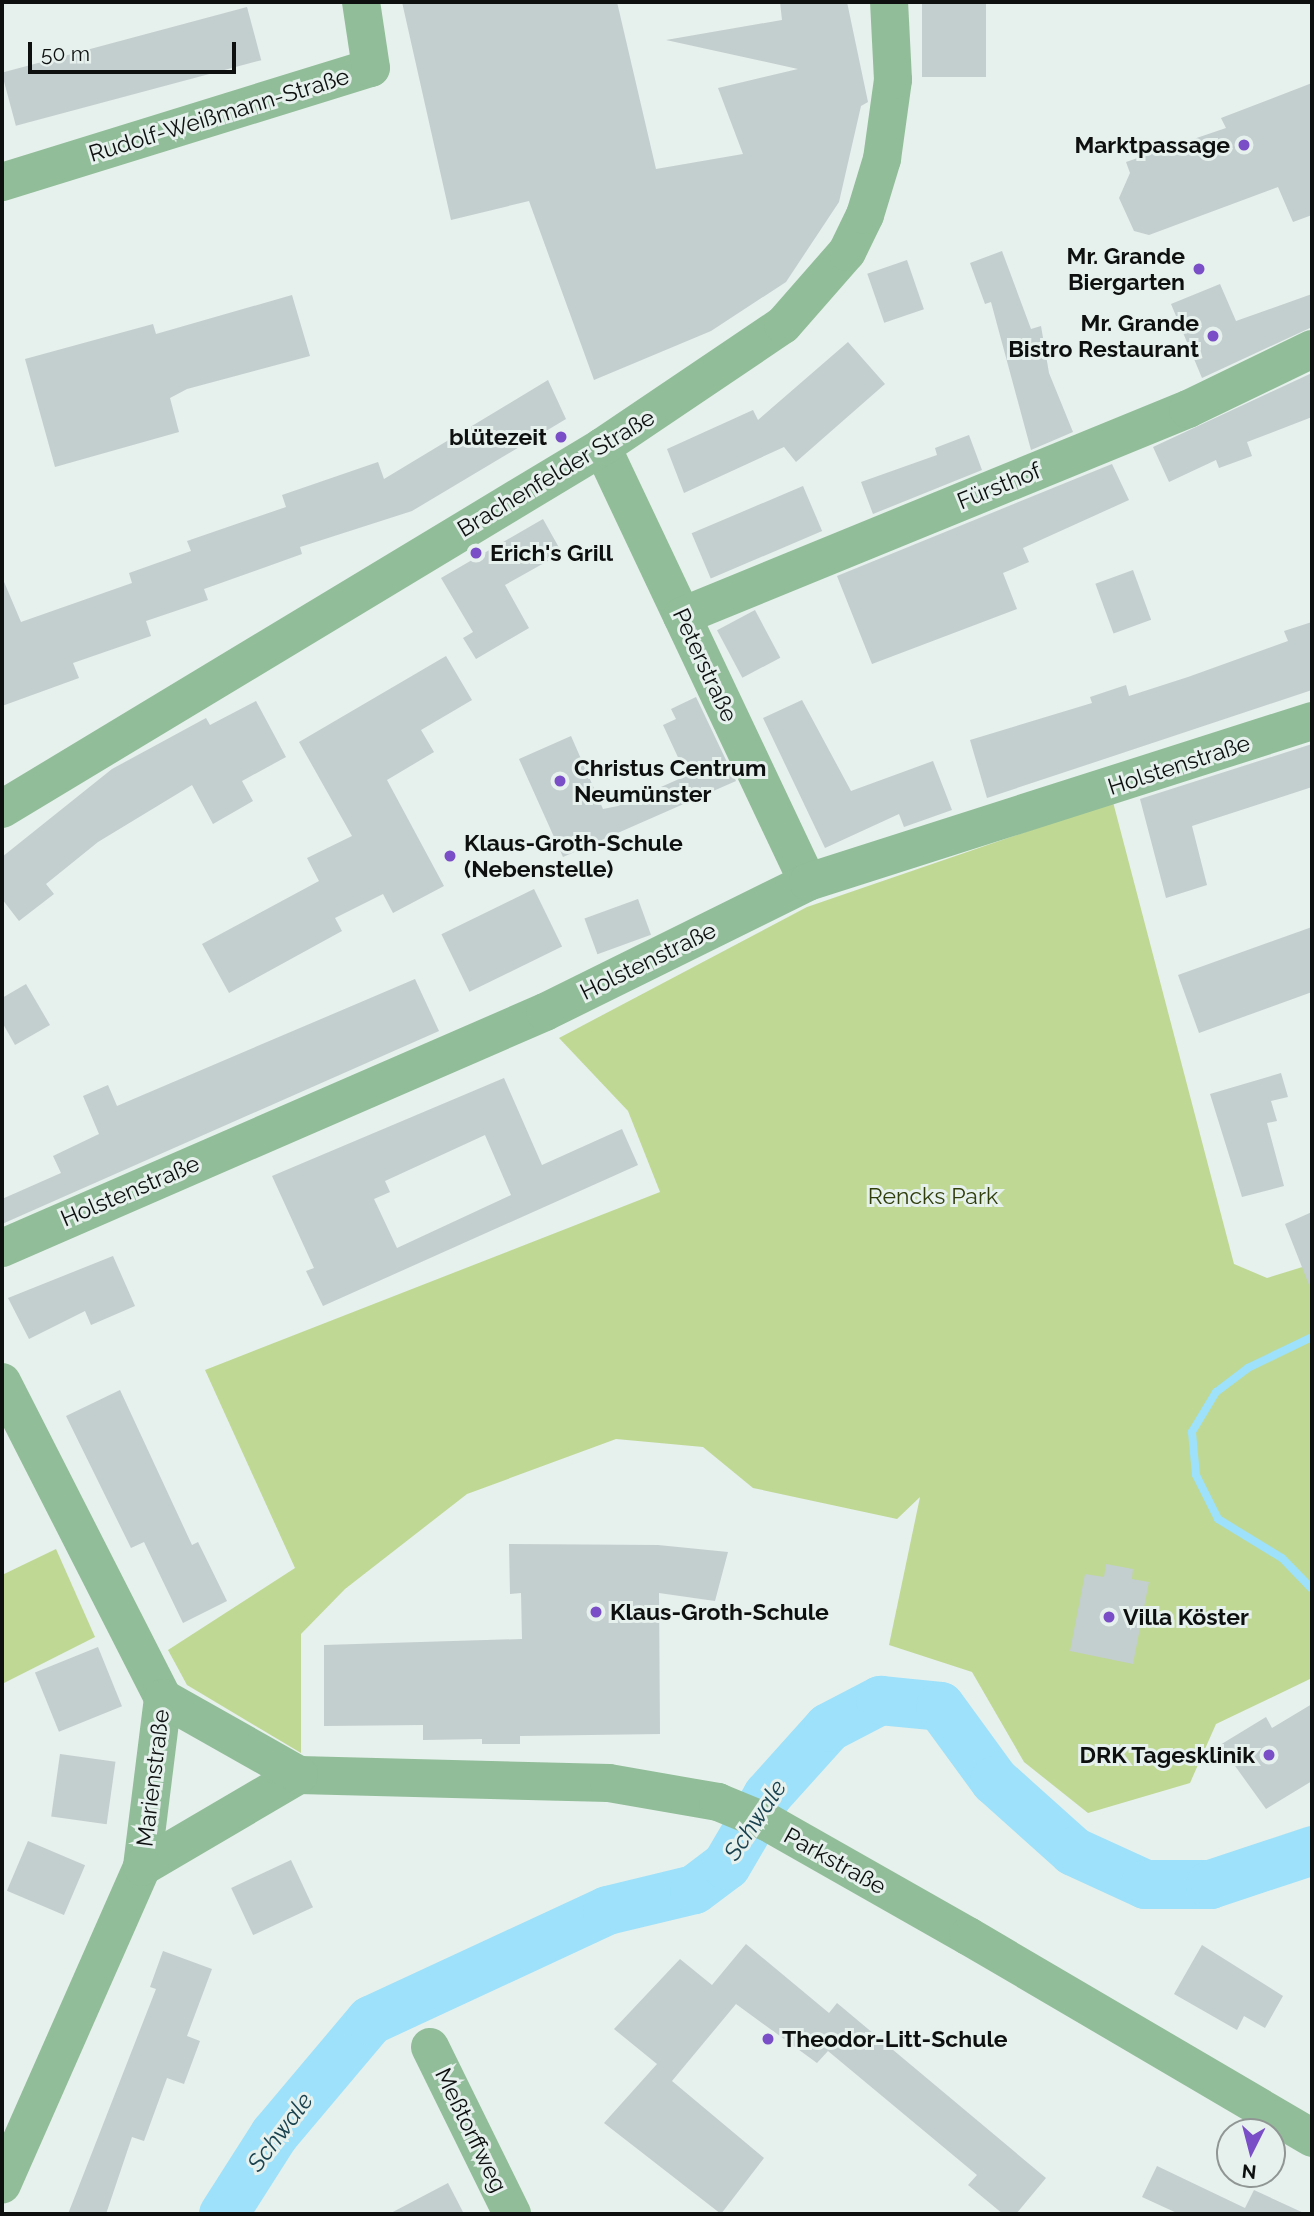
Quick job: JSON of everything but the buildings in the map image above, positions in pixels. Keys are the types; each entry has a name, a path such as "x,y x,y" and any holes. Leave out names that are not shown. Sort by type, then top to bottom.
{"street":[{"name":"Rudolf-Weißmann-Straße","path":"2,182 371,68 361,2"},
{"name":"Brachenfelder Straße","path":"9,811 206,681 602,447 744,356 783,325 847,252 882,159 893,80 889,2"},
{"name":"Fürsthof","path":"681,616 1188,409 1312,349"},
{"name":"Peterstraße","path":"602,447 808,882"},
{"name":"Holstenstraße","path":"2,1248 545,1012 808,882 1312,721"},
{"name":"Marienstraße","path":"2,1382 163,1698 142,1867 2,2184"},
{"path":"163,1698 299,1775"},
{"path":"142,1867 299,1775"},
{"name":"Parkstraße","path":"299,1775 609,1783 734,1808 769,1823 1312,2138"},
{"name":"Meßtorffweg","path":"430,2047 512,2214"}],"green space":[{"name":"Rencks Park","path":"1113,802 1234,1264 1267,1278 1312,1264 1312,1678 1216,1724 1190,1783 1088,1813 1024,1762 972,1672 889,1645 920,1497 897,1519 753,1488 703,1447 616,1439 467,1494 345,1589 301,1634 301,1753 187,1685 168,1650 295,1568 205,1370 660,1192 628,1111 559,1038 807,907"},
{"path":"56,1549 95,1637 2,1684 2,1575"}],"waterway":[{"path":"1312,1337 1248,1368 1216,1392 1192,1432 1196,1475 1218,1519 1282,1558 1312,1589"},
{"name":"Schwale","path":"223,2214 274,2134 370,2020 607,1910 694,1889 726,1865 767,1795 828,1727 880,1700 940,1706 994,1780 1073,1851 1145,1884 1210,1884 1312,1850"}],"place":[{"name":"Marktpassage","path":"1244,145"},
{"name":"Mr. Grande Biergarten","path":"1199,269"},
{"name":"Mr. Grande Bistro Restaurant","path":"1213,336"},
{"name":"blütezeit","path":"561,437"},
{"name":"Erich's Grill","path":"476,553"},
{"name":"Christus Centrum Neumünster","path":"560,781"},
{"name":"Klaus-Groth-Schule (Nebenstelle)","path":"450,856"},
{"name":"Klaus-Groth-Schule","path":"596,1612"},
{"name":"Villa Köster","path":"1109,1617"},
{"name":"DRK Tagesklinik","path":"1269,1755"},
{"name":"Theodor-Litt-Schule","path":"768,2039"}]}
